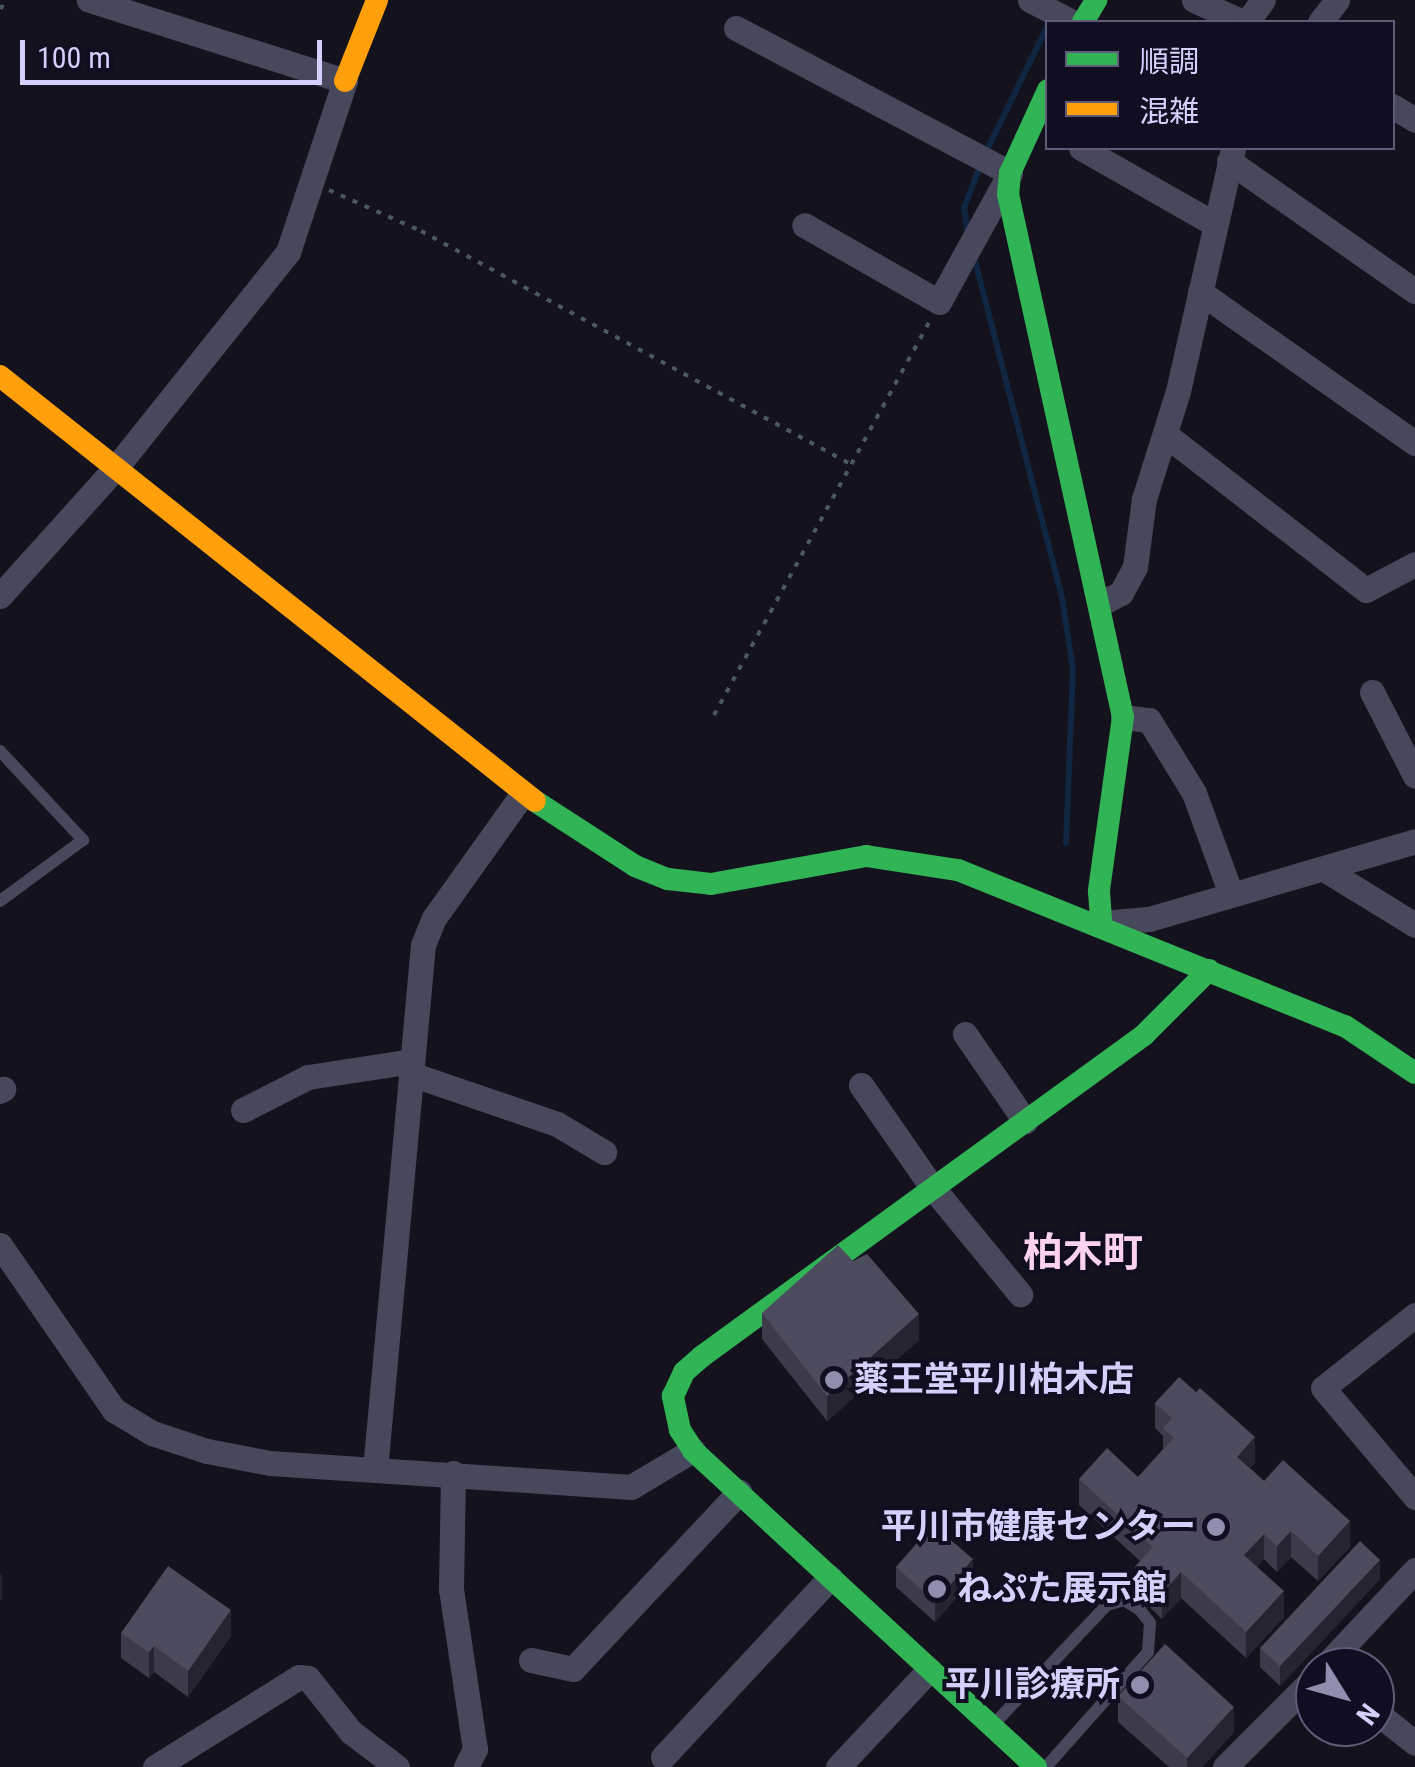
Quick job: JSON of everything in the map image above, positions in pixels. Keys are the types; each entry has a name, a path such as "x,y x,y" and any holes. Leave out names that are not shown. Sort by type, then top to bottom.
{"street":[{"path":"89,0 344,82"},
{"path":"0,596 118,465 274,272 377,0"},
{"path":"1030,0 1068,20"},
{"path":"1194,0 1240,20"},
{"path":"1247,20 1264,0"},
{"path":"1322,20 1337,0"},
{"path":"736,28 1010,173"},
{"path":"804,226 939,302 1040,124"},
{"path":"1084,150 1215,224"},
{"path":"1100,604 1121,592 1135,567 1144,498 1166,435 1231,154 1415,291"},
{"path":"1010,173 1015,246 1123,717 1099,891 1101,923"},
{"path":"1200,292 1415,443"},
{"path":"0,376 118,465 523,793 594,845 668,880 711,884 866,856 958,870 1101,923 1345,1026 1415,1073"},
{"path":"1166,435 1366,590 1415,564"},
{"path":"1372,692 1415,776"},
{"path":"1123,717 1149,720 1194,794 1231,894"},
{"path":"375,1470 428,932 523,793"},
{"path":"1101,923 1148,920 1231,894 1329,872 1366,852 1415,842"},
{"path":"1329,872 1415,925"},
{"path":"1036,1767 693,1450 680,1430 674,1396 684,1372 1144,1034 1208,970"},
{"path":"965,1034 1025,1121"},
{"path":"243,1110 308,1077 412,1068 557,1124 604,1152"},
{"path":"862,1085 932,1187 1020,1294"},
{"path":"2,1250 114,1410 152,1433 270,1464 631,1486 693,1450"},
{"path":"1415,1315 1323,1388 1415,1497"},
{"path":"453,1473 452,1590 475,1750 466,1767"},
{"path":"531,1660 574,1669 739,1492"},
{"path":"1343,1647 1415,1570"},
{"path":"662,1757 830,1578"},
{"path":"838,1767 928,1670"},
{"path":"155,1767 299,1676 308,1678 352,1732 396,1767"},
{"path":"1225,1767 1295,1697"},
{"path":"1395,1727 1415,1743"}],"lane":[{"path":"0,751 83,840 0,901"},
{"path":"991,1727 1108,1604 1124,1600 1140,1610 1150,1623 1148,1652 1046,1767"}],"path":[{"path":"0,9 7,0"},
{"path":"311,182 421,232 851,464"},
{"path":"714,715 939,302"}],"building":[{"name":"薬王堂平川柏木店","path":"838,1245 853,1261 867,1254 919,1314 827,1396 762,1313"},
{"name":"平川市健康センター","path":"1179,1377 1196,1392 1200,1388 1255,1437 1237,1457 1264,1481 1283,1460 1350,1521 1318,1556 1291,1531 1277,1546 1264,1534 1244,1555 1284,1591 1246,1632 1181,1572 1162,1593 1135,1567 1153,1547 1079,1479 1107,1448 1138,1477 1174,1438 1163,1428 1172,1418 1155,1403"},
{"path":"933,1525 973,1559 935,1602 896,1567"},
{"path":"1360,1541 1380,1560 1280,1666 1260,1648"},
{"path":"168,1566 231,1610 188,1671 154,1646 149,1652 121,1633"},
{"path":"1165,1644 1234,1707 1187,1758 1118,1696"}],"waterway":[{"path":"985,154 1045,31"},
{"path":"968,235 964,208 980,166"},
{"path":"974,257 1062,598 1073,669 1066,843"}],"traffic: fast":[{"path":"1084,20 1096,0"},
{"path":"1045,97 1010,173 1008,194 1123,717 1099,891 1101,923"},
{"path":"535,801 635,866 668,879 711,884 866,856 958,870 1345,1026 1415,1073"},
{"path":"1036,1767 693,1450 680,1430 673,1396 684,1372 701,1357 1144,1035 1209,970"}],"traffic: slow":[{"path":"345,81 377,0"},
{"path":"0,376 535,801"}],"place":[{"name":"薬王堂平川柏木店","path":"834,1380"},
{"name":"平川市健康センター","path":"1216,1527"},
{"name":"ねぷた展示館","path":"937,1589"},
{"name":"平川診療所","path":"1140,1685"}],"district":[{"name":"柏木町","path":"1083,1253"}]}
